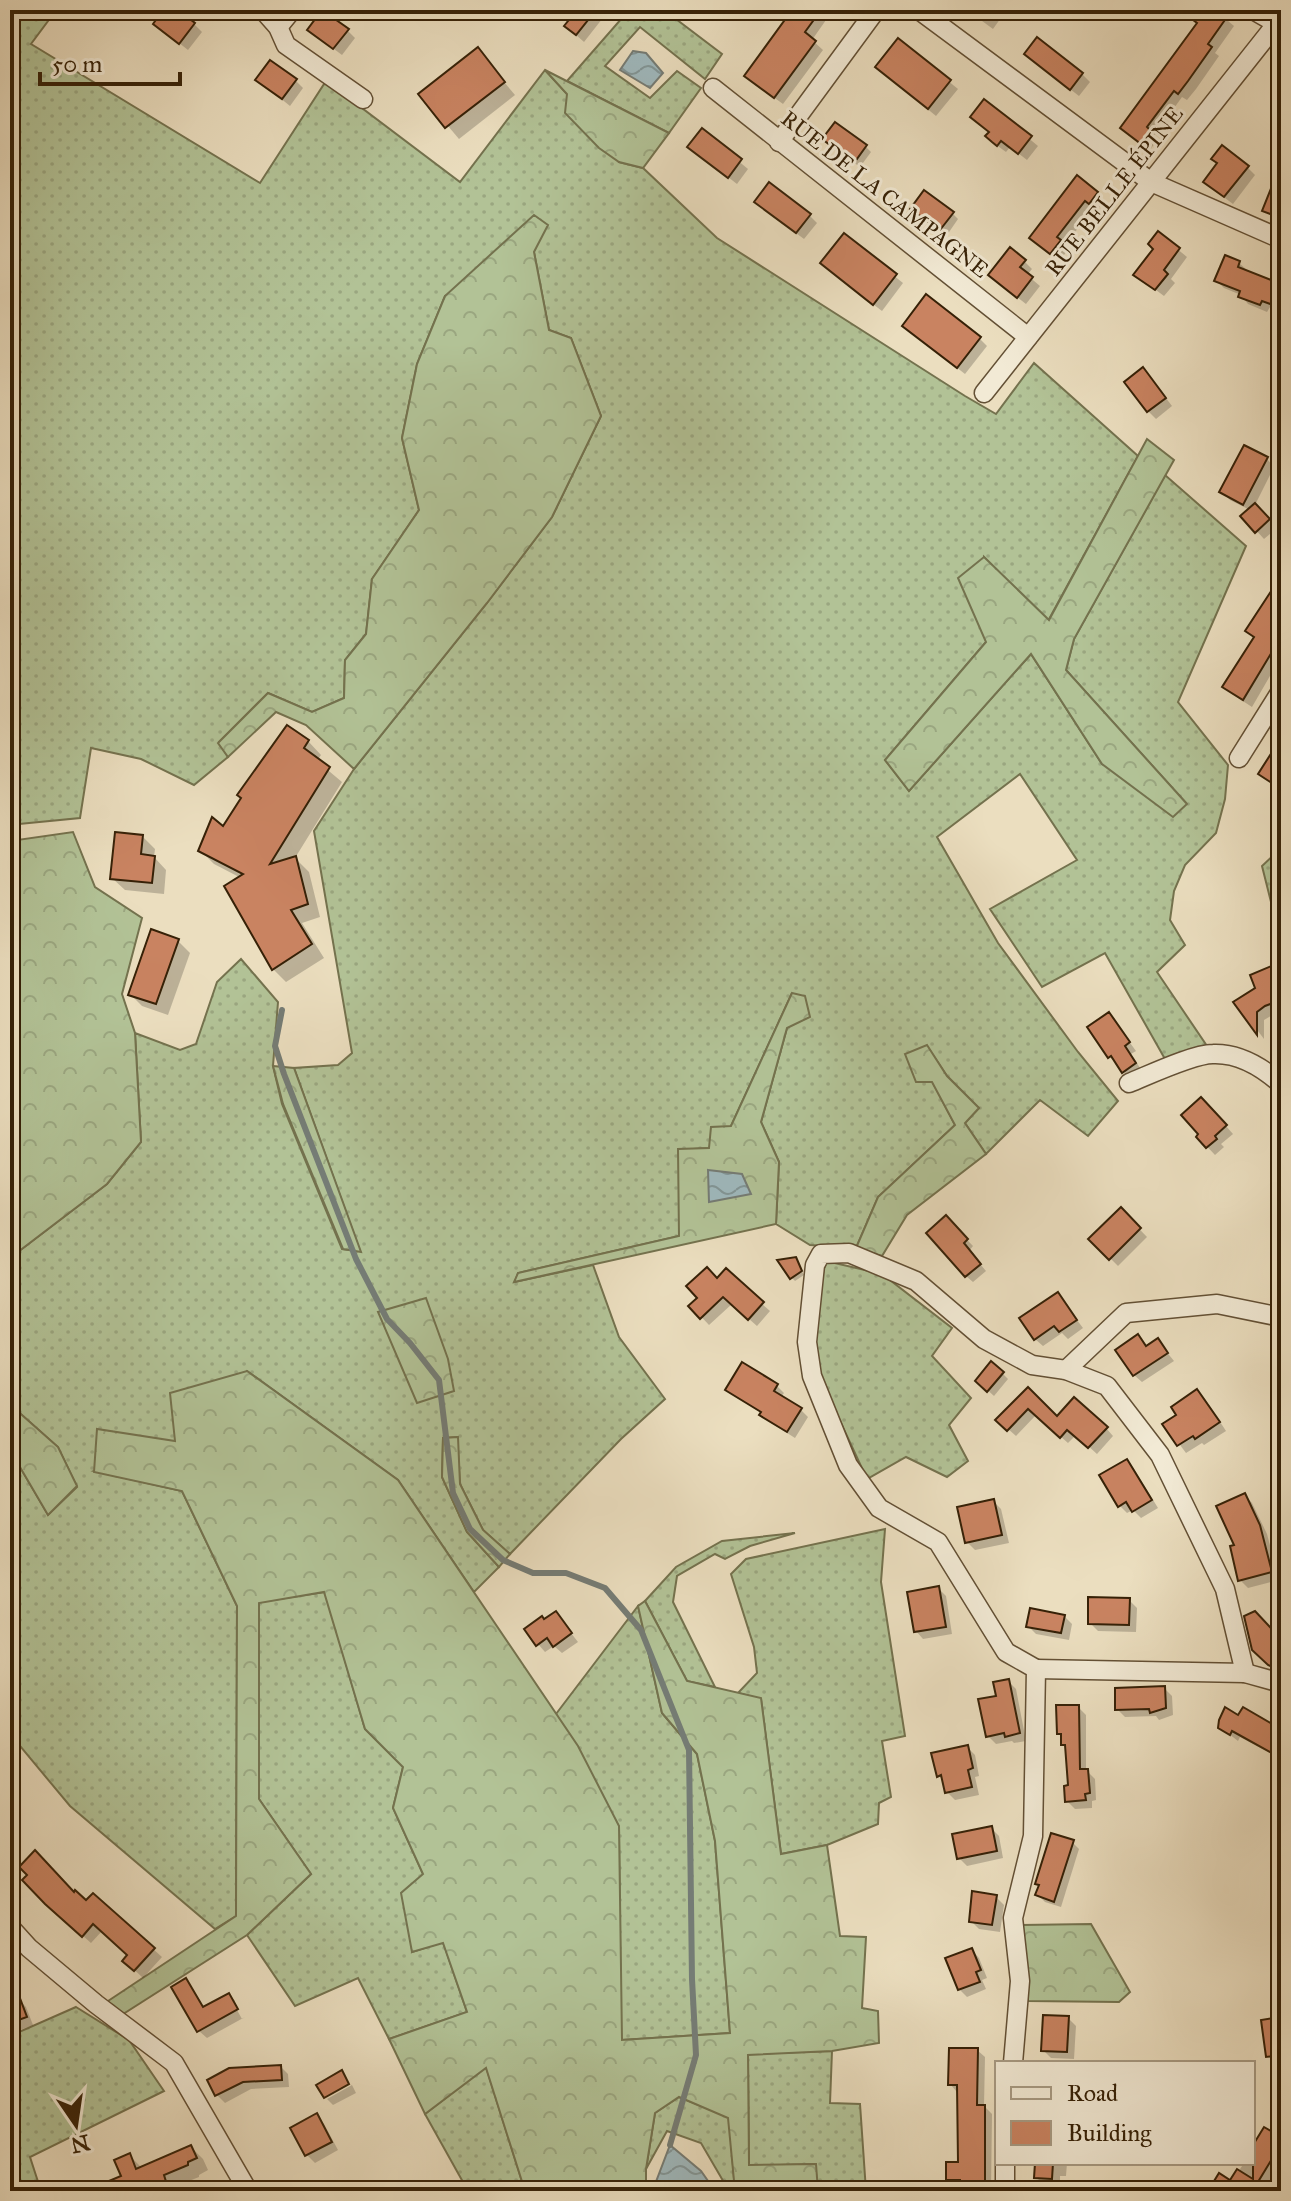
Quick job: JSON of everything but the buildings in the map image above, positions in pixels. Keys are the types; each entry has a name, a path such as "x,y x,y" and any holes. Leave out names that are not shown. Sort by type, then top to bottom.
{"street":[{"path":"263,10 278,27 286,45 363,99"},
{"path":"278,27 292,10"},
{"path":"779,142 876,10"},
{"path":"919,10 1151,182 1281,239"},
{"path":"1253,10 1280,23"},
{"name":"RUE BELLE ÉPINE","path":"984,393 1280,23"},
{"name":"RUE DE LA CAMPAGNE","path":"713,88 1028,337"},
{"path":"1239,758 1281,691"},
{"path":"1129,1083 1212,1053 1248,1060 1281,1084"},
{"path":"1245,1673 1225,1589 1160,1455 1107,1386 1066,1370 1032,1365 984,1339 916,1281 849,1253 821,1254 815,1265 807,1342 812,1376 848,1465 879,1508 938,1542 1006,1652 1036,1669 1245,1673 1281,1683"},
{"path":"1066,1370 1126,1313 1217,1304 1281,1317"},
{"path":"1013,2061 1020,1981 1013,1918 1033,1836 1036,1669"},
{"path":"10,1927 29,1948 174,2063 248,2191"},
{"path":"1005,2165 1005,2191"}],"green space":[{"path":"10,10 46,10 51,17 31,44 260,183 326,81 460,182 545,70 619,162 643,168 717,238 965,396 996,414 1034,363 1138,456 1048,621 984,557 986,642 885,760 909,791 1031,654 1102,764 1186,803 1066,670 1074,639 1165,475 1246,546 1178,702 1228,765 1225,799 1216,833 1185,865 1174,891 1170,920 1185,945 1157,972 1207,1046 1165,1059 1105,953 1042,987 990,909 1077,860 1020,774 937,837 998,943 1118,1101 1088,1136 1040,1100 986,1154 965,1123 979,1108 947,1076 927,1046 932,1081 955,1125 878,1197 856,1248 810,1245 776,1224 779,1162 761,1122 787,1028 792,993 731,1126 709,1148 679,1150 679,1236 518,1273 515,1282 593,1265 619,1337 665,1399 621,1439 510,1554 483,1530 460,1484 457,1437 443,1438 442,1477 467,1532 499,1567 474,1592 398,1480 247,1371 176,1441 94,1471 182,1491 237,1606 236,1916 215,1929 70,1806 10,1734 10,1450 48,1515 77,1487 58,1447 14,1408 10,1374 10,1258 107,1184 141,1142 135,1033 180,1050 196,1044 217,982 241,959 278,1002 273,1066 282,1104 342,1249 360,1251 294,1068 338,1065 352,1053 314,831 354,769 552,517 601,416 571,338 549,330 534,252 445,296 417,364 402,438 419,510 372,579 366,634 345,660 344,698 312,712 268,693 219,742 228,757 194,785 141,759 91,748 80,818 19,824 10,822"},
{"path":"629,10 664,10 722,54 705,79 640,27 605,66 650,98 677,71 701,88 669,133 567,81"},
{"path":"545,70 669,133 643,168 619,162 599,148 565,113 567,94"},
{"path":"534,215 548,225 534,252 549,330 571,338 601,416 552,517 354,769 306,725 276,712 228,757 218,743 268,693 312,712 344,698 345,660 366,634 372,579 419,510 402,438 417,364 445,296"},
{"path":"1147,439 1174,460 1074,639 1066,670 1187,804 1173,817 1102,764 1031,654 909,791 885,760 986,642 958,578 984,557 1049,620"},
{"path":"73,832 95,887 142,918 122,994 135,1033 141,1142 107,1184 10,1258 10,841"},
{"path":"1281,848 1281,942 1262,866"},
{"path":"792,993 805,996 810,1017 787,1028 761,1122 779,1162 776,1224 514,1282 518,1273 679,1236 678,1149 709,1148 711,1127 731,1126"},
{"path":"927,1045 947,1076 979,1108 965,1123 986,1154 907,1215 882,1256 856,1248 878,1197 955,1125 932,1082 916,1082 905,1054"},
{"path":"273,1066 294,1068 361,1252 343,1249 283,1104"},
{"path":"826,1261 882,1274 952,1328 932,1356 971,1398 949,1425 968,1461 947,1477 906,1457 867,1479 819,1376 809,1332"},
{"path":"426,1298 448,1359 454,1391 417,1403 378,1312"},
{"path":"247,1371 398,1480 578,1746 619,1826 622,2040 730,2033 715,1841 697,1754 662,1713 638,1606 645,1601 687,1681 761,1698 781,1854 827,1845 840,1936 866,1937 862,2008 878,2011 879,2043 832,2051 748,2055 749,2165 816,2164 818,2191 735,2191 728,2118 679,2097 655,2113 646,2169 646,2191 525,2191 486,2068 425,2114 389,2039 467,2012 443,1943 412,1952 401,1893 423,1874 393,1808 403,1767 365,1729 324,1592 259,1603 259,1799 311,1874 247,1935 120,2016 105,2003 236,1916 237,1606 182,1491 94,1472 97,1429 175,1441 170,1393"},
{"path":"10,1374 14,1408 58,1447 77,1486 48,1515 10,1450"},
{"path":"458,1437 460,1484 483,1530 510,1554 499,1567 467,1532 442,1477 443,1438"},
{"path":"885,1529 881,1582 905,1736 882,1741 891,1797 879,1803 878,1824 827,1845 781,1854 761,1699 738,1693 757,1673 754,1647 731,1574 746,1559"},
{"path":"795,1533 750,1546 725,1559 715,1554 677,1576 673,1602 715,1687 687,1681 645,1601 676,1567 722,1541"},
{"path":"325,1592 365,1729 403,1767 393,1808 423,1874 412,1952 443,1942 467,2012 389,2039 358,1978 295,2006 247,1935 311,1874 259,1799 259,1602"},
{"path":"638,1606 662,1713 697,1754 715,1841 730,2033 621,2040 619,1827 556,1714"},
{"path":"1091,1924 1130,1992 1119,2002 1028,2001 1022,1925"},
{"path":"76,2007 129,2040 164,2091 30,2157 41,2191 10,2191 10,2036"},
{"path":"832,2051 830,2103 860,2104 866,2191 818,2191 815,2164 749,2166 748,2054"},
{"path":"486,2067 525,2191 468,2191 425,2114"},
{"path":"679,2097 729,2117 735,2191 729,2191 701,2143 667,2131 646,2169 655,2113"}],"water":[{"path":"633,51 646,53 663,73 650,88 620,70"},
{"path":"708,1170 742,1174 751,1194 709,1202"},
{"path":"670,2145 701,2171 715,2191 654,2191"}],"waterway":[{"path":"282,1010 275,1046 356,1259 387,1319 439,1380 453,1493 470,1529 503,1560 533,1573 566,1573 605,1588 641,1630 689,1750 696,2055 670,2145"}]}
